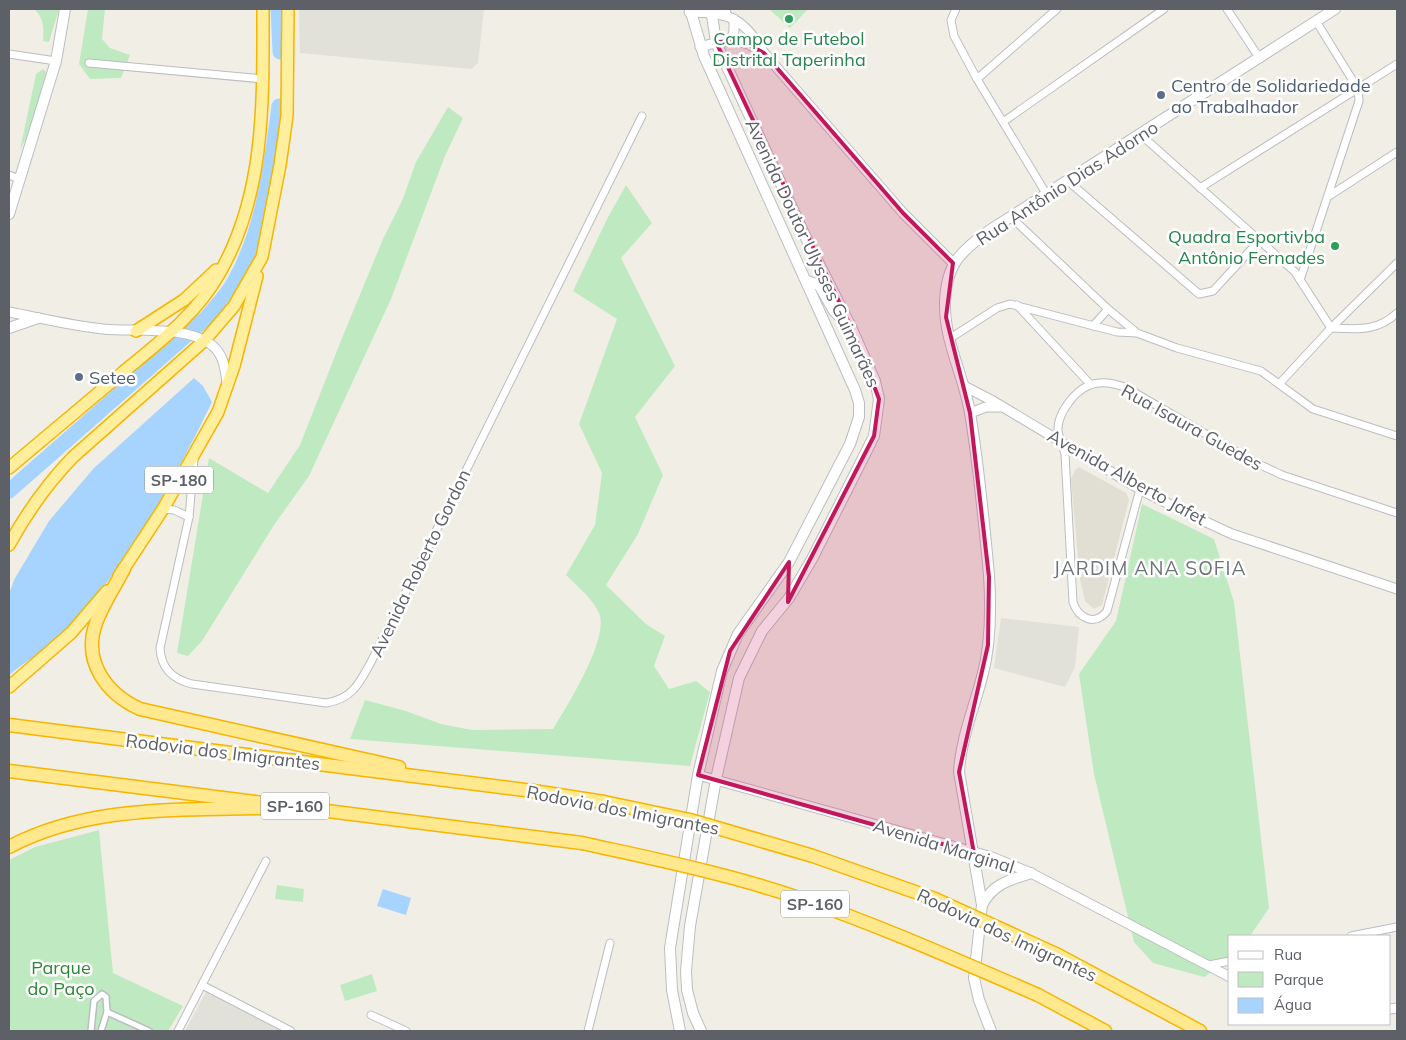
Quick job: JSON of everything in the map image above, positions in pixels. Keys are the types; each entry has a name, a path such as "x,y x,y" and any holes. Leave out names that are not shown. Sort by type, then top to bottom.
{"highway":[{"path":"9,468 173,333 208,292 228,258 250,192 258,154 263,113 263,9"},
{"path":"228,389 262,257 280,165 287,116 288,9"},
{"path":"9,545 36,500 54,477 73,457 203,339 234,306 262,257"},
{"path":"136,331 184,300 228,258"},
{"name":"SP-180","path":"9,687 71,633 124,569 163,509 194,456 228,389"},
{"path":"124,569 96,624 92,650 95,666 103,681 112,693 125,702 140,709 475,784"},
{"name":"Rodovia dos Imigrantes","path":"9,725 475,784 604,802 690,820 813,856 935,899 1058,955 1200,1031"},
{"name":"SP-160","path":"9,771 582,843 675,864 798,898 916,942 1038,995 1106,1031"},
{"path":"9,847 44,831 111,814 305,807"}],"main road":[{"path":"9,214 56,61 65,9"},
{"name":"Rua Antônio Dias Adorno","path":"953,263 965,249 1011,217 1260,59 1335,9"},
{"name":"Avenida Doutor Ulysses Guimarães","path":"682,1031 672,990 670,948 698,775 722,671 730,651 746,622 789,562 850,444 859,416 859,403 855,390 700,47 690,10"},
{"name":"Avenida Doutor Ulysses Guimarães","path":"701,1031 693,1013 687,990 686,971 690,926 716,779 739,678 752,649 772,618 796,587 812,559 874,436 878,417 878,390 851,328 812,252 716,42 711,10"},
{"path":"953,263 945,303 949,339 964,386 970,413 989,584 988,645 983,672 960,753 959,772 982,905 974,978 979,1000 991,1031"},
{"path":"807,281 819,285 834,312 851,328"},
{"path":"9,328 38,318"},
{"path":"772,618 763,616 762,610 783,584 788,573 789,562"},
{"path":"739,678 740,666 758,628 754,622 746,622"},
{"path":"982,905 988,893 997,885 1031,873"}],"street":[{"path":"956,9 951,20 951,28 977,79 1046,194"},
{"path":"977,79 1057,9"},
{"path":"1003,122 1164,9"},
{"path":"1227,9 1260,59"},
{"path":"690,10 711,10 728,14 752,33 764,53 904,213 953,263"},
{"path":"728,14 734,31 731,41"},
{"path":"1300,280 1357,110 1358,89 1316,21"},
{"path":"700,47 716,42 748,42 764,53"},
{"path":"9,54 56,61"},
{"path":"88,63 263,79"},
{"path":"1200,188 1397,64"},
{"name":"Avenida Roberto Gordon","path":"194,456 189,517 160,648 160,659 165,668 172,676 186,682 304,701 335,702 344,699 352,692 375,654 642,116"},
{"path":"1140,135 1287,265 1300,280 1331,328"},
{"path":"1328,197 1397,152"},
{"path":"9,175 20,179"},
{"path":"1068,181 1199,294 1213,291 1259,241"},
{"path":"1011,217 1108,309 1137,333"},
{"path":"1280,383 1331,328 1397,263"},
{"path":"949,339 997,308 1017,305 1117,332 1137,333 1177,348 1261,371 1280,383 1304,404 1313,409 1397,436"},
{"path":"1017,305 1090,384 1072,399 1064,410 1058,432 1065,454 1073,602 1079,615 1087,620 1099,618 1107,611 1140,489"},
{"path":"1093,326 1108,309"},
{"path":"9,312 102,329 173,333 203,339 216,348 222,359 228,389"},
{"path":"1331,328 1372,329 1382,325 1397,312"},
{"name":"Rua Isaura Guedes","path":"1090,384 1103,383 1125,387 1282,475 1397,513"},
{"name":"Avenida Alberto Jafet","path":"964,386 1140,489 1232,534 1397,589"},
{"path":"970,413 986,407 1001,407"},
{"path":"163,509 174,510 189,517"},
{"name":"Avenida Marginal","path":"698,775 992,857 1031,873 1228,976"},
{"path":"178,1031 266,861"},
{"path":"1356,935 1397,927"},
{"path":"588,1031 610,944"},
{"path":"1209,965 1228,961"},
{"path":"202,985 291,1031"},
{"path":"91,1031 94,1001 102,994 106,997 107,1012 101,1031"},
{"path":"107,1012 145,1031"},
{"path":"371,1014 406,1031"}],"highlighted area":[{"path":"742,41 764,53 903,213 953,263 946,317 970,413 989,577 988,645 959,772 974,853 698,775 730,651 789,562 788,602 874,436 879,399 851,327 716,42"}],"shaded area":[{"path":"299,9 484,9 478,63 471,69 300,53"},
{"path":"1079,467 1126,493 1129,500 1102,605 1094,609 1085,601 1080,579 1071,479 1075,470"},
{"path":"1001,618 1079,627 1075,667 1065,687 994,668"},
{"path":"206,992 282,1031 185,1031"}],"green space":[{"path":"34,9 59,9 49,42 43,41 42,20"},
{"path":"88,9 105,9 102,39 110,48 130,55 121,78 90,79 79,64"},
{"name":"Campo de Futebol Distrital Taperinha","path":"769,9 808,9 790,28"},
{"path":"43,69 47,73 46,79 33,124 20,150 36,74"},
{"path":"448,107 463,118 445,156 391,299 309,476 274,525 202,641 188,656 177,653 209,458 268,493 300,445 383,239 402,201 416,162"},
{"path":"626,185 652,223 621,258 675,366 635,417 663,475 638,534 606,585 646,624 665,636 654,666 669,689 696,681 710,692 690,766 350,739 365,700 406,711 441,724 472,730 553,729 585,672 598,638 601,624 599,613 588,597 566,575 595,525 602,473 579,424 617,319 573,291 607,219"},
{"path":"1142,504 1214,539 1234,602 1269,908 1251,935 1228,935 1228,959 1204,977 1153,963 1134,942 1094,774 1079,674 1116,621"},
{"name":"Parque do Paço","path":"99,830 113,973 183,1006 168,1031 9,1031 9,860 35,847"},
{"path":"277,885 304,889 303,902 275,899"},
{"path":"372,974 377,991 345,1001 340,985"}],"water":[{"path":"194,378 203,386 212,402 181,463 144,528 123,560 79,617 49,645 9,675 9,594 14,580 49,521 94,468"},
{"path":"383,889 411,898 406,915 377,906"}],"waterway":[{"path":"278,9 280,52"},
{"path":"9,491 206,318 228,292 244,262 259,219 269,174 279,106"}],"place":[{"name":"Campo de Futebol Distrital Taperinha","path":"789,19"},
{"name":"Centro de Solidariedade ao Trabalhador","path":"1161,95"},
{"name":"Quadra Esportivba Antônio Fernades","path":"1335,246"},
{"name":"Setee","path":"79,377"}],"district":[{"name":"JARDIM ANA SOFIA","path":"1150,568"}]}
